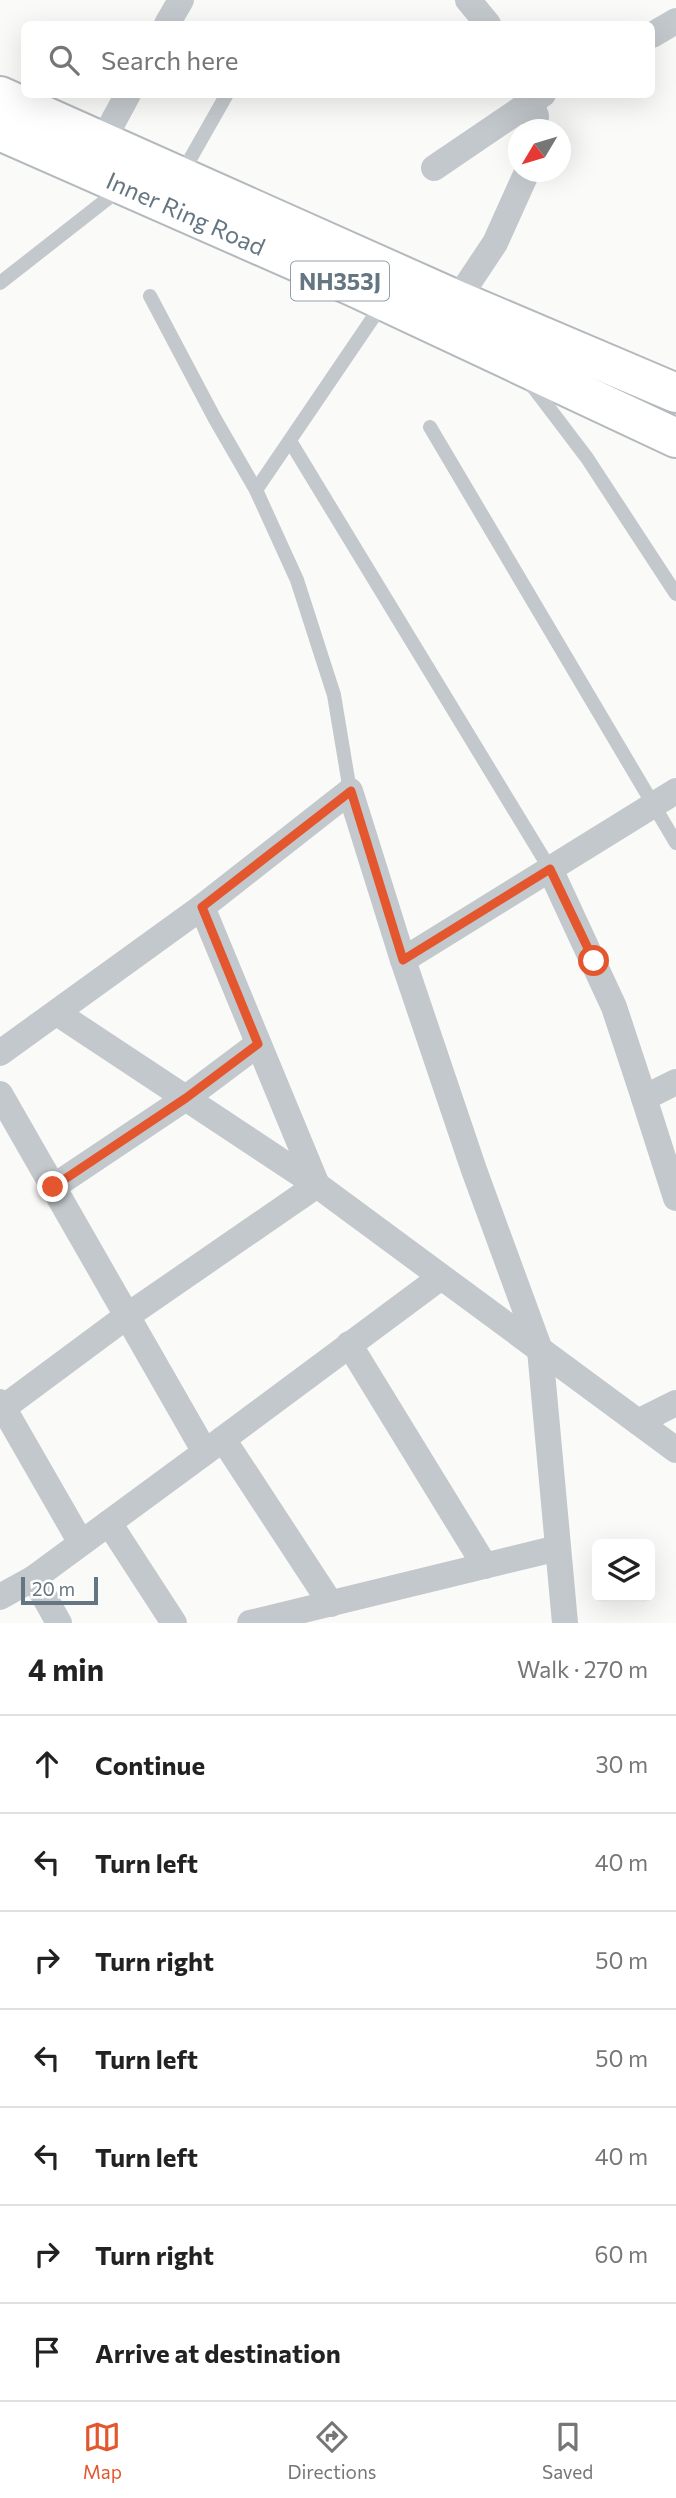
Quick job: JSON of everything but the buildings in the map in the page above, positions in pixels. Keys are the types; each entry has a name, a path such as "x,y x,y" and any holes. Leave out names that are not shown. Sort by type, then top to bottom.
{"highway":[{"name":"NH353J","path":"0,96 457,300 676,393"},
{"name":"Inner Ring Road","path":"0,131 384,301 676,438"}],"street":[{"path":"169,21 181,0"},
{"path":"468,0 486,21"},
{"path":"655,32 676,21"},
{"path":"102,142 126,98"},
{"path":"434,168 532,98"},
{"path":"533,98 536,119"},
{"path":"457,300 495,243 522,182"},
{"path":"0,1053 202,907 351,791 403,960 474,1170 540,1350 565,1623"},
{"path":"403,960 676,791"},
{"path":"550,869 614,1007 676,1198"},
{"path":"202,907 317,1185"},
{"path":"57,1013 317,1185 676,1450"},
{"path":"53,1187 186,1098 258,1044"},
{"path":"644,1098 676,1082"},
{"path":"0,1094 127,1316 214,1445 331,1604"},
{"path":"81,1543 1,1405 317,1185"},
{"path":"0,1597 34,1578 441,1276"},
{"path":"349,1345 485,1566"},
{"path":"638,1422 676,1403"},
{"path":"109,1522 173,1623"},
{"path":"250,1623 558,1548"},
{"path":"34,1578 59,1623"}],"lane":[{"path":"180,176 225,98"},
{"path":"0,283 124,186"},
{"path":"150,296 256,490 297,580 334,695 351,791"},
{"path":"256,490 384,301"},
{"path":"513,362 587,458 676,594"},
{"path":"430,427 676,843"},
{"path":"289,441 550,869"}],"route":[{"path":"53,1187 186,1098 258,1044 202,907 351,791 403,960 550,869 594,961"}]}
